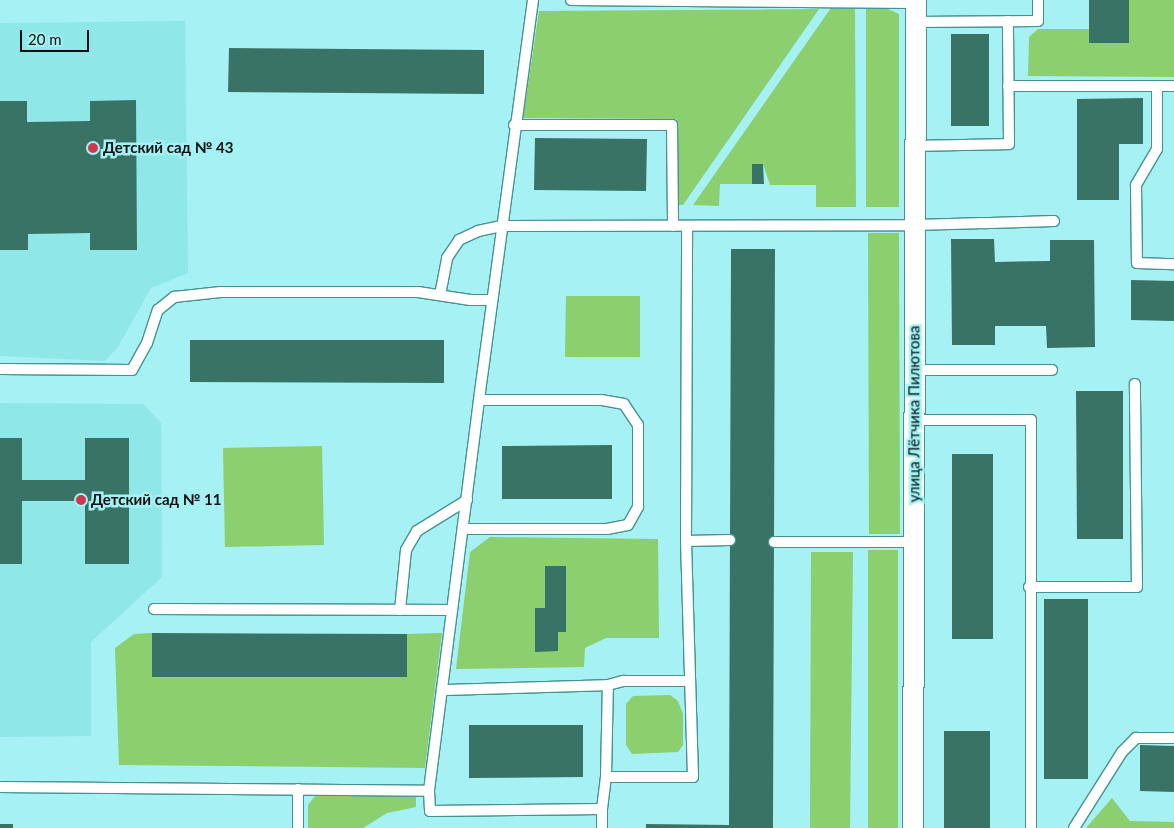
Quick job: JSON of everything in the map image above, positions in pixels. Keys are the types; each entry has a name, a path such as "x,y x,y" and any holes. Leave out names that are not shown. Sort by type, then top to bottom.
{"street":[{"name":"улица Лётчика Пилютова","path":"913,828 915,8"}],"lane":[{"path":"533,0 514,125 429,791 430,811 602,810"},
{"path":"571,0 915,8 1008,21 1038,21 1038,0"},
{"path":"915,146 1008,144 1008,21"},
{"path":"1008,86 1174,86"},
{"path":"1157,86 1157,149 1136,185 1137,264 1174,264"},
{"path":"514,125 672,125 673,226"},
{"path":"440,295 447,258 459,240 478,231 501,226 915,225 1054,221"},
{"path":"606,777 693,777 686,541 686,226"},
{"path":"0,369 132,370 147,343 158,310 174,296 222,292 418,292 470,300 492,300"},
{"path":"914,370 1052,370"},
{"path":"1029,587 1137,587 1135,384"},
{"path":"463,529 607,529 628,525 638,508 638,425 633,413 624,404 602,400 479,400"},
{"path":"914,420 1030,420 1031,828"},
{"path":"400,610 406,550 417,531 467,500"},
{"path":"686,541 730,540"},
{"path":"774,542 914,542"},
{"path":"154,609 452,610"},
{"path":"442,690 608,685 623,681 690,681"},
{"path":"602,828 606,777 608,685"},
{"path":"1074,828 1122,752 1136,738 1174,738"},
{"path":"0,787 429,791"},
{"path":"298,789 298,828"}],"shaded area":[{"name":"Детский сад № 43","path":"185,21 188,273 151,288 118,347 105,361 0,356 0,23"},
{"name":"Детский сад № 11","path":"0,403 143,404 161,423 162,577 91,642 91,736 0,737"}],"green space":[{"path":"1129,0 1174,0 1174,77 1028,76 1029,37 1038,29 1089,29 1089,43 1128,43"},
{"path":"831,8 855,9 856,207 816,207 816,185 770,185 763,164 752,164 752,184 720,184 719,206 693,205"},
{"path":"819,9 683,205 678,205 677,119 523,118 539,11"},
{"path":"866,9 888,9 899,14 899,207 866,207"},
{"path":"868,233 899,233 900,534 869,534"},
{"path":"566,296 640,296 640,357 565,357"},
{"path":"322,446 324,545 225,547 223,448"},
{"path":"490,537 658,539 659,638 606,638 585,648 584,667 456,669 470,552"},
{"path":"868,550 898,550 898,828 868,828"},
{"path":"811,552 853,552 850,828 810,828"},
{"path":"152,633 152,677 407,677 407,634 442,633 425,768 119,765 115,648 134,634"},
{"path":"670,695 678,701 683,714 683,745 678,752 632,754 626,745 626,704 633,696"},
{"path":"327,793 416,796 416,807 387,813 363,828 308,828 308,805 315,796"},
{"path":"1112,798 1130,821 1174,822 1174,828 1086,828"}],"building":[{"path":"1089,0 1129,0 1129,43 1089,43"},
{"path":"951,34 989,34 989,126 951,126"},
{"path":"229,48 484,50 484,94 228,92"},
{"path":"1143,98 1143,144 1119,144 1119,200 1077,200 1077,99"},
{"path":"136,100 137,250 90,250 90,233 28,234 28,250 0,250 0,101 27,101 27,122 30,122 90,121 90,101"},
{"path":"535,138 647,139 646,191 534,190"},
{"path":"752,164 763,164 764,184 752,184"},
{"path":"951,239 994,239 995,262 1050,261 1050,240 1094,240 1095,347 1047,348 1046,326 995,326 995,345 952,345"},
{"path":"731,249 775,249 773,828 646,828 646,824 729,825"},
{"path":"1131,280 1174,281 1174,321 1131,320"},
{"path":"190,340 444,340 444,383 190,382"},
{"path":"1076,391 1123,391 1123,539 1077,539"},
{"path":"0,438 22,438 22,480 85,480 85,438 129,438 129,564 85,564 85,501 22,501 22,564 0,564"},
{"path":"612,445 612,499 502,499 502,446"},
{"path":"952,454 993,454 993,639 952,639"},
{"path":"545,566 566,566 566,632 558,632 558,651 535,652 535,608 545,608"},
{"path":"1044,599 1088,599 1088,779 1044,779"},
{"path":"152,633 407,634 407,677 152,677"},
{"path":"469,725 583,725 583,777 469,778"},
{"path":"944,731 990,731 990,828 944,828"},
{"path":"1140,745 1174,746 1174,792 1140,791"},
{"path":"0,824 13,824 13,828 0,828"}],"place":[{"name":"Детский сад № 43","path":"93,148"},
{"name":"Детский сад № 11","path":"81,500"}]}
